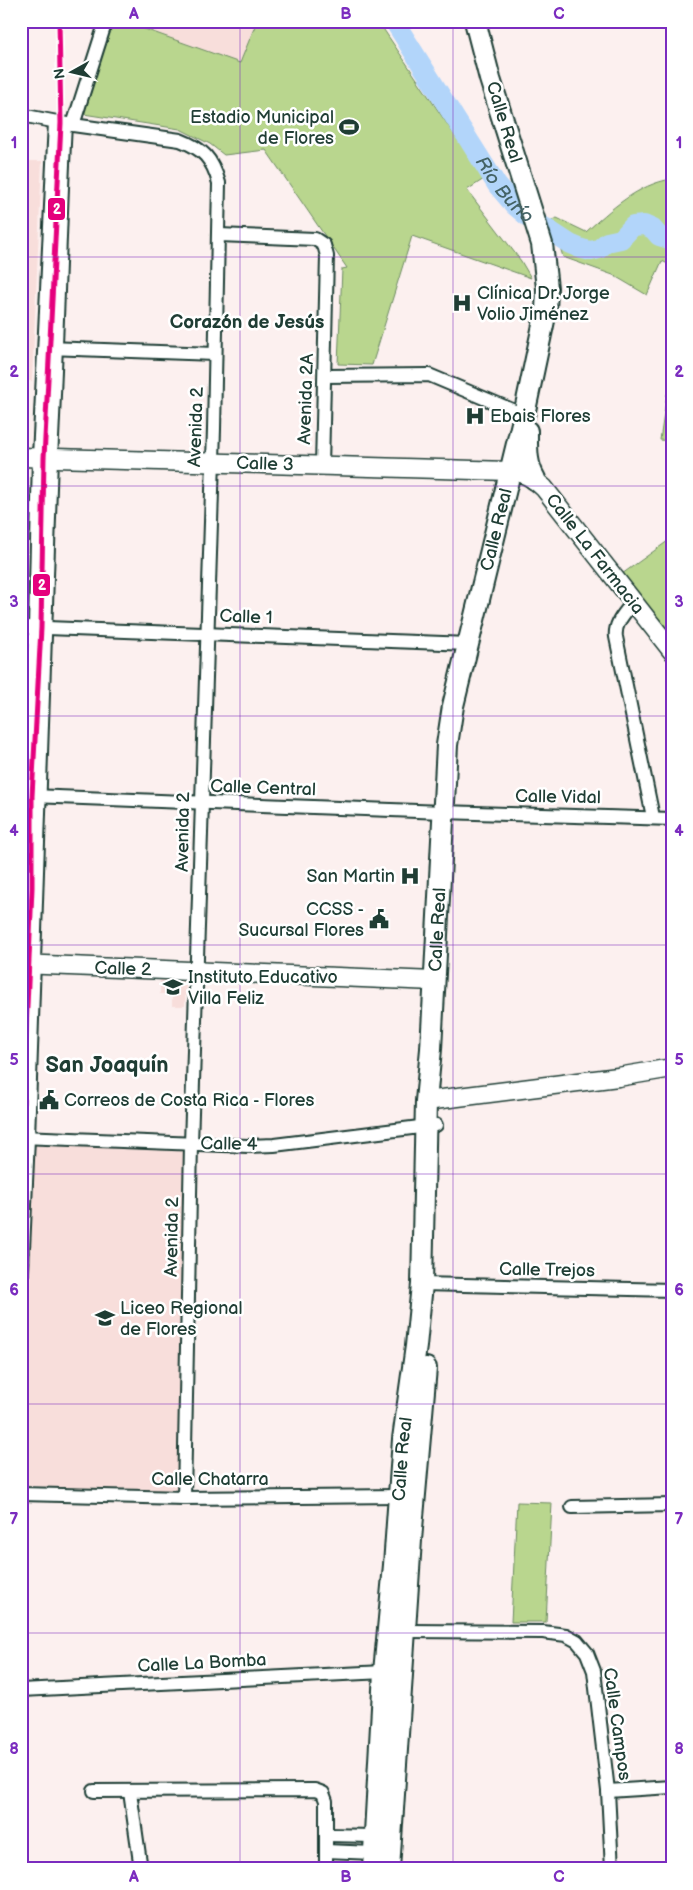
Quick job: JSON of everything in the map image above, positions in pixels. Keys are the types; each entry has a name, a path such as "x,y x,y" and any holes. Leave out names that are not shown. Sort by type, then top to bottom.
{"main road":[{"name":"Calle Real","path":"389,1869 411,1540 421,1427 427,1284 430,1049 447,745 453,706 524,415 546,311 547,288 542,244 492,87 475,21"},
{"path":"524,415 528,424 526,450 528,463 535,479"},
{"name":"Calle 3","path":"37,458 509,471"},
{"name":"Calle La Farmacia","path":"509,471 524,473 535,479 672,650"},
{"name":"Calle 2","path":"28,964 434,981"},
{"path":"430,1100 618,1077 672,1068"},
{"name":"Calle Real","path":"373,1853 384,1672 403,1439 427,1284"},
{"path":"411,1540 406,1521 406,1506 399,1496 407,1488 411,1451 421,1427"},
{"path":"394,1564 398,1583 398,1624 406,1631 398,1637 394,1663 384,1672 390,1676 392,1682 391,1708 397,1740"}],"street":[{"path":"21,1294 28,964 29,796 40,628 37,458 58,260 64,124 106,21"},
{"path":"21,115 64,124"},
{"name":"Avenida 2","path":"64,124 180,140 193,145 206,154 214,168 219,183 198,972 191,1144 187,1430 184,1498"},
{"name":"Avenida 2A","path":"219,236 314,239 324,245 327,256 322,466"},
{"path":"50,348 215,354"},
{"path":"325,376 428,375 524,415"},
{"path":"633,602 617,624 615,630 653,817"},
{"name":"Calle 1","path":"21,627 469,644"},
{"name":"Calle Central","path":"29,796 443,812"},
{"name":"Calle Vidal","path":"443,812 672,819"},
{"name":"Calle 4","path":"25,1138 248,1146 274,1145 430,1125"},
{"name":"Calle Trejos","path":"427,1284 672,1290"},
{"name":"Calle Chatarra","path":"21,1494 184,1498 399,1496"},
{"path":"572,1507 672,1505"},
{"name":"Calle Campos","path":"406,1631 543,1632 566,1635 576,1640 588,1653 594,1671 608,1791 612,1869"},
{"name":"Calle La Bomba","path":"21,1690 384,1672"},
{"path":"608,1791 672,1787"},
{"path":"94,1792 315,1790 323,1793 326,1801 326,1869"},
{"path":"130,1792 141,1869"},
{"path":"326,1835 373,1853"},
{"path":"326,1851 373,1853"}],"shaded area":[{"path":"122,21 257,21 240,63"},
{"path":"21,161 42,161 32,381 21,381"},
{"name":"Instituto Educativo Villa Feliz","path":"160,979 186,980 185,1006 172,1006 172,994 160,994"},
{"name":"Liceo Regional de Flores","path":"33,1145 186,1151 178,1492 22,1486"}],"green space":[{"path":"110,21 122,21 240,63 257,21 378,21 484,179 467,190 521,261 531,278 412,236 372,365 338,364 342,269 347,268 266,150 224,155 210,144 180,129 77,113"},
{"path":"672,179 672,266 662,261 647,295 613,275 563,257 552,220 557,218 586,232 636,192 648,186"},
{"path":"667,394 672,394 672,441 660,440"},
{"path":"672,538 672,627 668,631 622,574"},
{"path":"21,640 24,640 21,744"},
{"path":"517,1502 552,1503 546,1622 511,1622"}],"waterway":[{"name":"Río Burío","path":"394,21 497,185 514,205 527,216 570,244 591,251 599,249 607,242 621,239 633,226 644,225 653,229 659,236 672,240"}],"rail line":[{"name":"2","path":"21,1149 32,888 32,796 41,628 44,458 61,123 59,21"}],"place":[{"name":"Estadio Municipal de Flores","path":"349,127"},
{"name":"Clínica Dr. Jorge Volio Jiménez","path":"462,303"},
{"name":"Ebais Flores","path":"475,416"},
{"name":"San Martin","path":"410,876"},
{"name":"CCSS - Sucursal Flores","path":"379,919"},
{"name":"Instituto Educativo Villa Feliz","path":"173,987"},
{"name":"Correos de Costa Rica - Flores","path":"49,1100"},
{"name":"Liceo Regional de Flores","path":"105,1318"}],"district":[{"name":"Corazón de Jesús","path":"247,322"},
{"name":"San Joaquín","path":"107,1065"}]}
